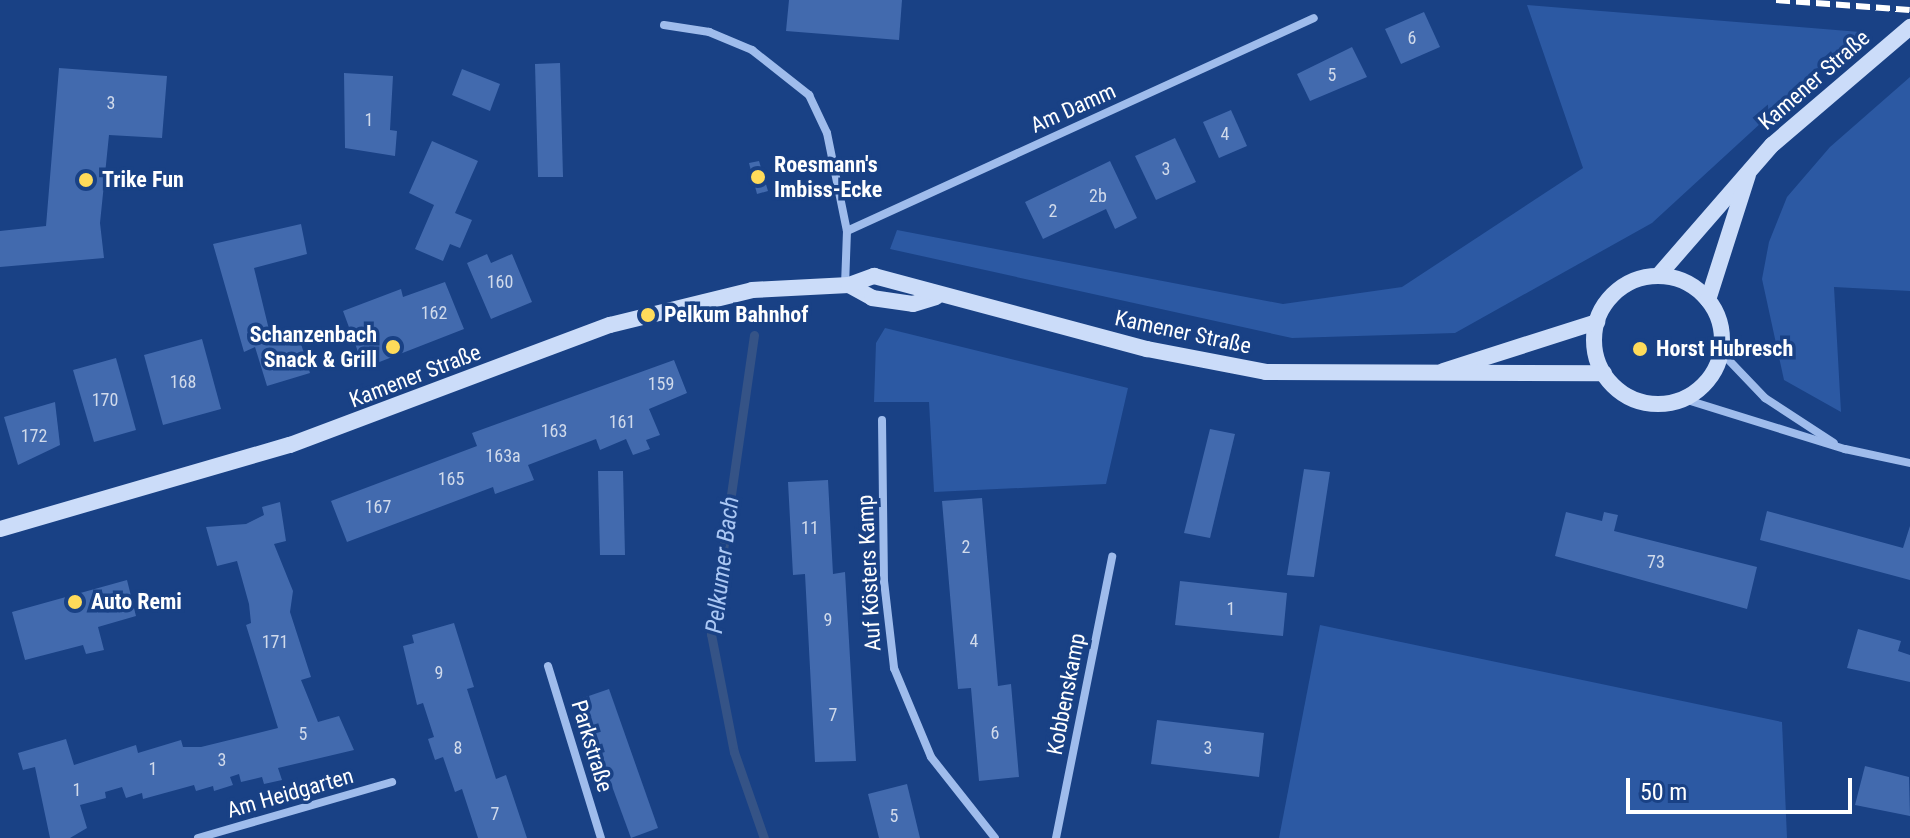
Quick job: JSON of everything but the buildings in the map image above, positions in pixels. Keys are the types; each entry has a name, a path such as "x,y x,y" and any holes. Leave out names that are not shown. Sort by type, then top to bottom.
{"main road":[{"name":"Kamener Straße","path":"1658,276 1749,169 1910,27"},
{"path":"1708,300 1749,169"},
{"path":"1658,276 1681,280 1708,300 1719,319 1721,352 1709,380 1684,399 1646,403 1622,392 1604,373 1595,348 1597,322 1620,289 1658,276"},
{"name":"Kamener Straße","path":"0,529 305,440 610,325 764,288 847,285 872,298 913,304 936,297 1266,372 1426,376 1604,373"},
{"name":"Kamener Straße","path":"1426,376 1597,322"}],"street":[{"name":"Am Damm","path":"847,231 1314,18"},
{"path":"664,25 709,32 752,50 809,95 827,133 847,231 847,285"},
{"path":"1721,352 1765,398 1845,449"},
{"path":"1684,399 1845,449 1910,463"},
{"name":"Auf Kösters Kamp","path":"882,420 884,581 894,668 931,757 995,838"},
{"name":"Kobbenskamp","path":"1056,838 1112,557"},
{"name":"Parkstraße","path":"548,666 601,838"},
{"name":"Am Heidgarten","path":"198,838 392,782"}],"shaded area":[{"path":"1527,5 1860,32 1652,223 1455,333 1292,338 890,249 897,230 1283,304 1402,287 1583,168"},
{"path":"1910,77 1910,291 1834,287 1841,412 1784,380 1762,279 1769,242 1787,197 1830,147"},
{"path":"885,328 1128,388 1106,484 934,492 929,402 874,402 876,343"},
{"path":"1320,625 1782,722 1787,838 1279,838"}],"waterway":[{"name":"Pelkumer Bach","path":"754,335 711,634 734,752 764,838"}],"railway":[{"path":"1776,0 1910,10"}],"place":[{"name":"Roesmann's Imbiss-Ecke","path":"758,177"},
{"name":"Trike Fun","path":"86,180"},
{"name":"Pelkum Bahnhof","path":"648,315"},
{"name":"Schanzenbach Snack & Grill","path":"393,347"},
{"name":"Horst Hubresch","path":"1640,349"},
{"name":"Auto Remi","path":"75,602"}]}
